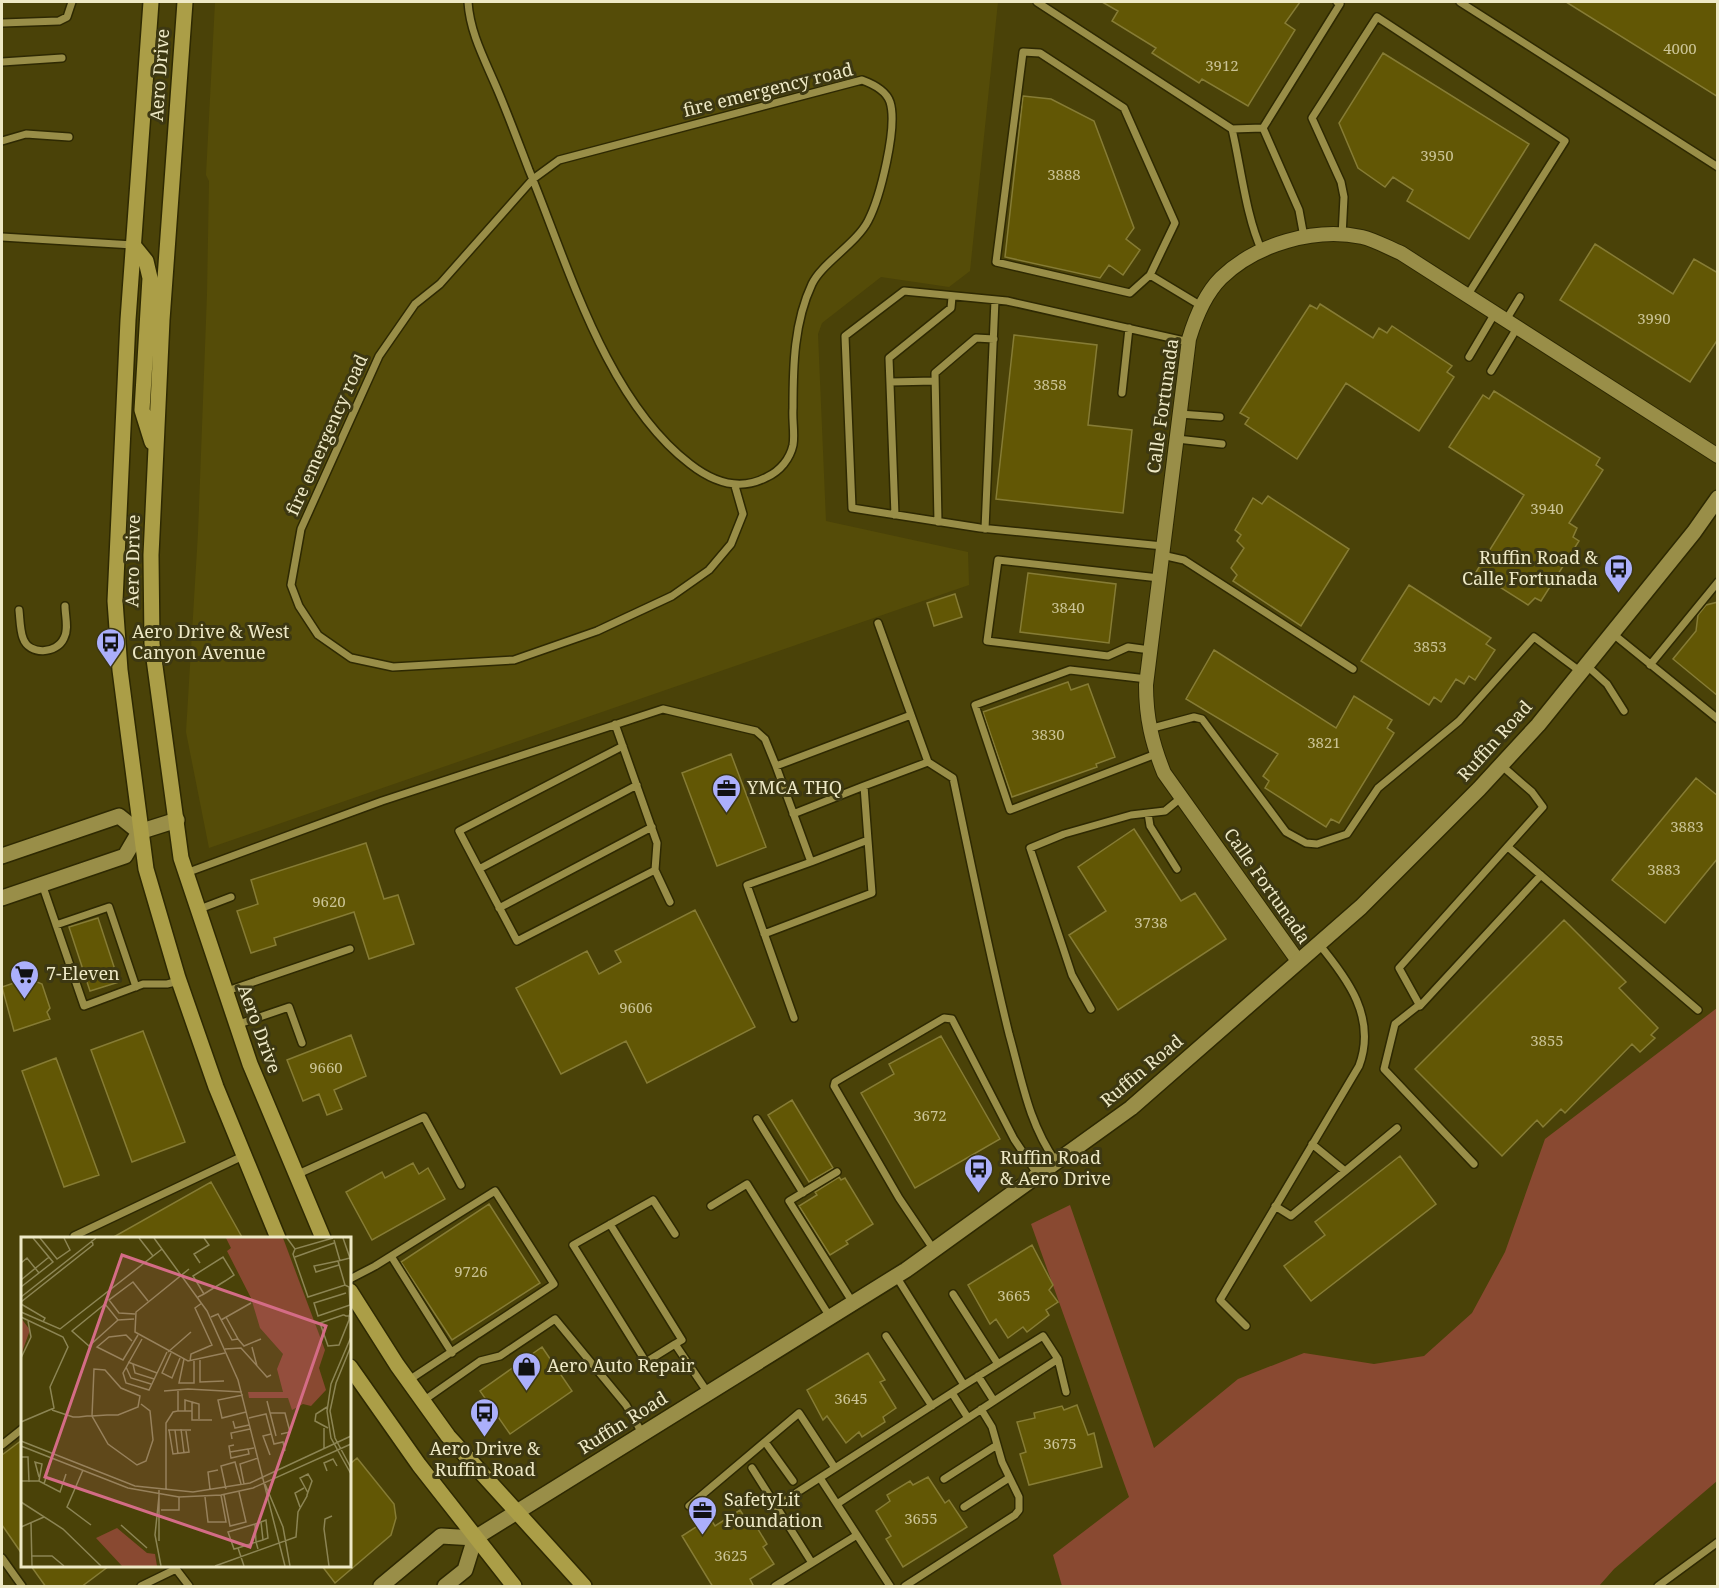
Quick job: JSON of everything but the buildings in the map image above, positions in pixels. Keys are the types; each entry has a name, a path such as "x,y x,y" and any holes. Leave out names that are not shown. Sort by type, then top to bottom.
{"main road":[{"name":"Aero Drive","path":"151,2 133,245 116,601 120,670 139,832 146,869 179,981 243,1156 277,1237"},
{"name":"Aero Drive","path":"184,2 162,320 151,555 152,644 181,856 236,1025 322,1237"},
{"path":"133,245 146,261 150,278 142,410 156,455"},
{"name":"Ruffin Road","path":"475,1538 896,1276 1131,1108 1361,907 1501,765 1694,532 1718,498"},
{"path":"2,856 119,816 139,832"},
{"path":"2,898 125,856 139,832 177,820"},
{"path":"351,1293 408,1381 448,1436 584,1587"},
{"path":"354,1383 514,1587"},
{"path":"381,1587 441,1536 475,1538"},
{"path":"445,1587 465,1570 475,1538"}],"street":[{"name":"Calle Fortunada","path":"1298,961 1164,773 1156,754 1146,713 1150,650 1189,342 1195,321 1221,279 1262,251 1286,240 1305,237 1362,237 1401,253 1718,456"}],"lane":[{"path":"2,23 59,21 67,17 72,2"},
{"path":"468,2 469,18 479,47 605,353 634,405 670,449 704,474 735,486"},
{"path":"1037,2 1232,129 1263,128"},
{"path":"1263,128 1340,4 1337,2"},
{"path":"1460,2 1718,166"},
{"path":"1342,236 1344,197 1341,182 1312,118 1377,17 1565,141 1467,296"},
{"path":"1023,52 1040,53 1124,108 1175,223 1149,275 1130,293 996,262 1023,52"},
{"path":"2,62 62,58"},
{"name":"fire emergency road","path":"862,80 882,90 890,103 888,159 868,222 843,252 813,280 800,316 794,373 793,446 784,465 766,478 735,486 743,514 731,544 709,570 672,596 597,631 514,660 393,667 351,658 318,635 299,606 291,585 301,529 379,356 415,304 440,284 533,179 559,160 862,80"},
{"path":"1263,128 1299,210 1305,237"},
{"path":"1232,129 1250,206 1252,230 1262,251"},
{"path":"2,141 26,134 69,137"},
{"path":"2,237 133,245"},
{"path":"1149,275 1203,307"},
{"path":"1189,342 995,300 904,291 845,336 852,508 985,529 1163,551 1184,560 1353,669"},
{"path":"895,515 890,358 951,308 952,297"},
{"path":"1491,371 1506,321 1520,297"},
{"path":"985,529 995,300"},
{"path":"1469,357 1506,321"},
{"path":"1122,393 1129,328"},
{"path":"938,522 935,373 976,338 994,339"},
{"path":"890,381 935,381"},
{"path":"1180,414 1220,417"},
{"path":"1177,440 1222,444"},
{"path":"1150,650 1128,647 1108,657 987,641 998,560 1160,578"},
{"path":"1650,665 1718,582"},
{"path":"19,610 23,639 34,649 47,651 55,649 65,638 65,606"},
{"path":"878,623 928,762 952,778 987,943 1031,1118 1040,1140 1056,1162"},
{"path":"1611,633 1718,719"},
{"path":"1149,729 1194,717 1202,719 1279,824 1295,838 1317,844 1347,834 1378,788 1459,721 1534,637 1607,684 1624,711"},
{"path":"1147,679 1070,670 975,705 1010,810 1156,754"},
{"path":"186,873 382,801 663,709 756,731 765,739 811,862"},
{"path":"776,766 911,715"},
{"path":"615,724 657,843 655,870 670,902"},
{"path":"623,746 459,831 517,941 655,870"},
{"path":"794,814 928,762"},
{"path":"1419,1005 1399,968 1543,807 1532,792 1501,765"},
{"path":"479,868 637,785"},
{"path":"764,934 872,893 864,786"},
{"path":"1091,1009 1072,975 1030,848 1064,834 1131,815 1165,811 1182,797"},
{"path":"1148,813 1150,826 1177,868"},
{"path":"499,908 652,827"},
{"path":"794,1018 747,885 868,840"},
{"path":"1508,846 1698,1010"},
{"path":"1474,1164 1384,1069 1395,1024 1419,1005 1541,875"},
{"path":"42,884 84,1006 136,987 179,981"},
{"path":"197,910 231,897"},
{"path":"56,925 109,907 136,987"},
{"path":"1246,1326 1220,1300 1359,1066 1365,1041 1361,1008 1354,990 1318,944"},
{"path":"224,992 350,949"},
{"path":"236,1025 289,1007 302,1043"},
{"path":"934,1250 899,1198 834,1086 835,1082 944,1018 952,1019 1010,1131 1038,1175"},
{"path":"296,1175 424,1117 461,1185"},
{"path":"757,1119 803,1193"},
{"path":"1275,1206 1291,1216 1397,1128"},
{"path":"1312,1144 1345,1171"},
{"path":"74,1237 243,1156"},
{"path":"837,1172 789,1201 853,1303"},
{"path":"711,1206 747,1184 830,1317"},
{"path":"351,1278 495,1191 554,1284 408,1381"},
{"path":"610,1224 682,1340 646,1362 573,1245 610,1224 653,1200 675,1234"},
{"path":"391,1256 452,1353"},
{"path":"896,1276 964,1385"},
{"path":"953,1294 998,1364"},
{"path":"423,1401 480,1361 500,1356 555,1319 612,1392 626,1405 643,1434"},
{"path":"886,1336 932,1406"},
{"path":"776,1506 1043,1336 1058,1359 1066,1392"},
{"path":"675,1344 708,1393"},
{"path":"837,1504 1058,1359"},
{"path":"978,1376 994,1401"},
{"path":"952,1393 968,1418"},
{"path":"905,1587 1015,1515 1019,1510 1019,1497 1009,1478 992,1427 981,1409"},
{"path":"689,1506 799,1413 835,1468"},
{"path":"2,1445 21,1430"},
{"path":"765,1442 793,1481"},
{"path":"944,1479 997,1445"},
{"path":"752,1468 812,1563"},
{"path":"820,1478 890,1587"},
{"path":"963,1507 1009,1478"},
{"path":"775,1587 857,1535"},
{"path":"1658,1587 1718,1542"},
{"path":"2,1558 22,1587"},
{"path":"141,1587 175,1567 189,1587"}],"shaded area":[{"path":"215,2 998,2 970,271 949,287 881,277 822,323 818,334 826,521 968,552 969,585 209,848 186,732 198,533 207,294 209,181 206,175"},
{"path":"1717,1008 1717,1481 1614,1569 1599,1586 1062,1586 1053,1555 1129,1497 1031,1224 1070,1205 1154,1448 1238,1379 1304,1353 1374,1364 1424,1356 1472,1313 1505,1252 1545,1139"}],"place":[{"name":"Ruffin Road & Calle Fortunada","path":"1619,594"},
{"name":"Aero Drive & West Canyon Avenue","path":"111,668"},
{"name":"YMCA THQ","path":"726,814"},
{"name":"7-Eleven","path":"25,1000"},
{"name":"Ruffin Road & Aero Drive","path":"979,1194"},
{"name":"Aero Auto Repair","path":"526,1392"},
{"name":"Aero Drive & Ruffin Road","path":"485,1438"},
{"name":"SafetyLit Foundation","path":"703,1536"}]}
